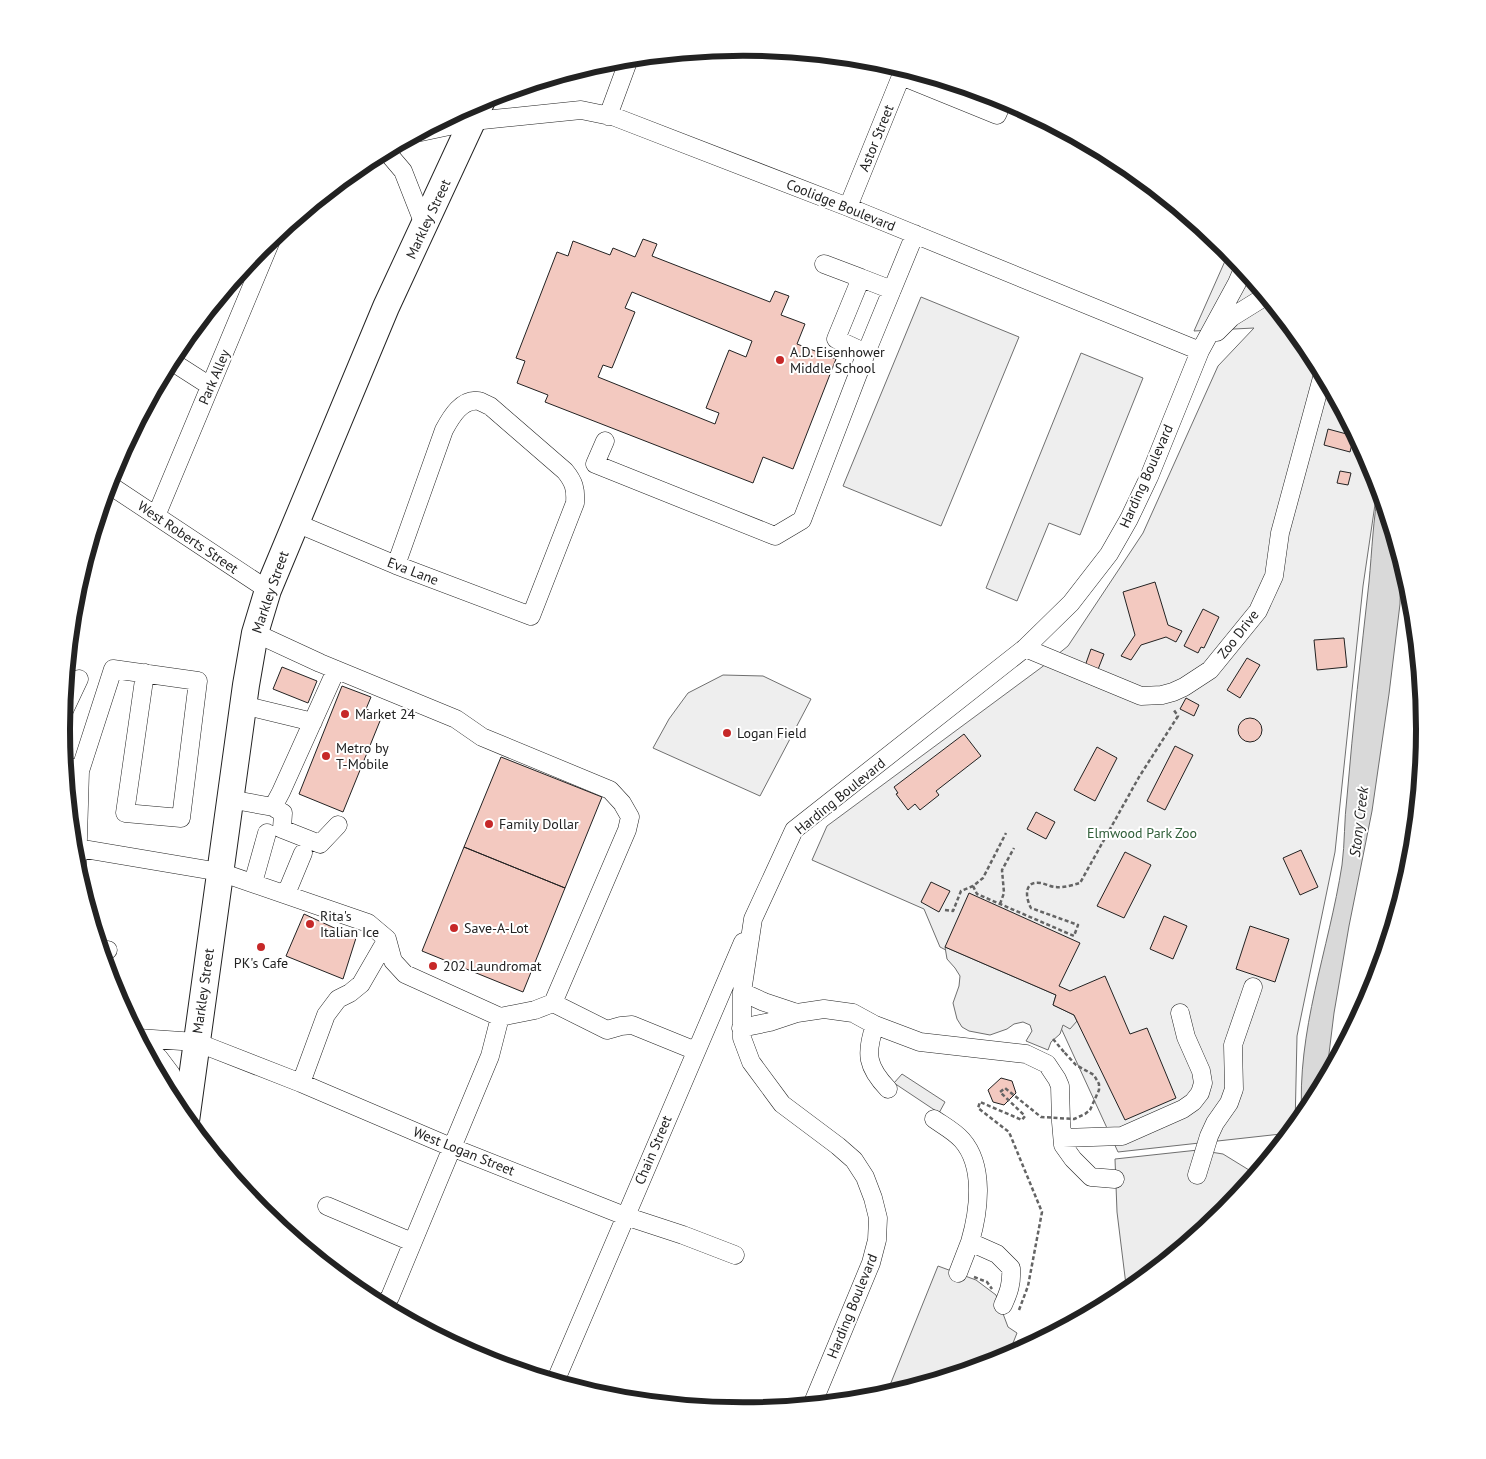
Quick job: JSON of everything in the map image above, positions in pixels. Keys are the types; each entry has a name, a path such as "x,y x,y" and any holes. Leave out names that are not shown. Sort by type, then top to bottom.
{"highway":[{"name":"Markley Street","path":"187,1110 243,704 255,633 268,590 386,307 425,227 477,111"}],"street":[{"path":"608,116 625,67"},
{"name":"Astor Street","path":"848,207 901,75"},
{"path":"918,79 997,115 1001,107"},
{"name":"Coolidge Boulevard","path":"479,110 581,110 608,116 848,207 1200,351"},
{"path":"390,156 403,171 425,227"},
{"path":"605,441 595,464 775,536 802,520 866,353 915,234"},
{"name":"Park Alley","path":"156,516 265,256"},
{"path":"824,264 892,290"},
{"name":"Harding Boulevard","path":"815,1398 871,1263 877,1240 878,1218 865,1177 854,1160 782,1104 750,1062 742,1038 741,1028 742,992 753,919 794,830 1025,648 1071,603 1109,554 1149,478 1200,351 1240,276"},
{"path":"861,278 836,339 866,353"},
{"name":"Harding Boulevard","path":"1200,351 1232,317 1260,299"},
{"path":"177,364 210,386"},
{"name":"Zoo Drive","path":"1025,648 1141,696 1165,694 1184,687 1210,670 1258,611 1274,576 1280,533 1320,383"},
{"name":"Eva Lane","path":"296,523 396,565 531,616 576,503 573,481 565,471 490,406 479,401 470,402 460,407 444,430 396,565"},
{"name":"West Roberts Street","path":"115,488 268,590"},
{"path":"81,849 220,872 368,922 387,939 393,961 405,974 500,1016 535,1010 553,1003 627,830 630,817 622,803 610,790 482,736 456,719 336,670 255,633"},
{"path":"75,809 72,768 113,669 198,681 181,818 125,813 145,674"},
{"path":"273,807 336,670"},
{"path":"71,696 79,679"},
{"path":"243,704 313,722"},
{"path":"230,799 273,807 283,814 282,828 320,844 338,825"},
{"path":"253,883 267,833"},
{"path":"286,894 303,853"},
{"name":"Chain Street","path":"557,1376 753,919"},
{"path":"301,1083 326,1015 338,1000 361,984 387,939"},
{"path":"1197,1175 1209,1136 1215,1123 1229,1103 1234,1089 1233,1045 1253,987"},
{"path":"742,992 797,1013"},
{"path":"553,1003 607,1030 632,1025 696,1051"},
{"path":"741,1028 770,1022 797,1013 824,1009 853,1013 876,1025 920,1042 1026,1054 1046,1064 1057,1079 1060,1086 1064,1146 1073,1159 1090,1177 1115,1179"},
{"path":"1063,1138 1122,1136 1183,1109 1193,1102 1200,1093 1203,1084 1201,1071 1186,1037 1180,1013"},
{"path":"387,1301 490,1056 500,1016"},
{"path":"876,1025 870,1040 870,1065 878,1079 888,1089"},
{"name":"West Logan Street","path":"146,1039 196,1042 625,1216 735,1255"},
{"path":"152,1052 171,1074 183,1104"},
{"path":"934,1120 952,1131 963,1142 977,1176 978,1207 970,1242 958,1273"},
{"path":"327,1206 412,1242"},
{"path":"970,1242 997,1254 1011,1268 1012,1281 1009,1292 1011,1307"}],"path":[{"path":"973,886 977,894 1074,936 1078,925 1031,908 1026,892 1031,885 1036,883 1058,888 1080,883 1139,777 1178,716 1165,694"},
{"path":"945,910 953,911 961,891 973,886 983,878 1006,833"},
{"path":"1000,904 1004,894 1002,870 1014,848"},
{"path":"1011,1307 1028,1286 1042,1212 1009,1132 978,1108 980,1102 1022,1120 1024,1116 1000,1092 1005,1088 1041,1117 1074,1119 1090,1110 1099,1090 1099,1084 1094,1075 1076,1064 1053,1039"}],"green space":[{"name":"Elmwood Park Zoo","path":"1225,260 1277,320 1303,355 1347,432 1376,499 1363,586 1335,852 1297,1036 1295,1114 1281,1134 1118,1152 1050,1004 940,947 924,909 812,860 827,826 1068,646 1143,533 1218,366 1254,328 1194,331"},
{"path":"921,297 1019,337 941,526 843,486"},
{"path":"1081,353 1143,378 1080,535 1049,523 1017,601 986,588"},
{"name":"Logan Field","path":"723,675 763,676 811,699 760,796 653,748 669,719 688,693"}],"shaded area":[{"path":"945,947 1056,995 1053,1005 1074,1015 1077,1021 1070,1029 1063,1025 1060,1034 1051,1042 1048,1050 1026,1041 1032,1031 1030,1025 1023,1022 990,1035 969,1031 962,1027 957,1019 953,1003 959,986 960,976 947,959"},
{"path":"902,1074 945,1102 939,1113 894,1083"},
{"path":"1198,1150 1223,1154 1250,1171 1219,1206 1187,1236 1153,1264 1126,1283 1117,1212 1115,1159"},
{"path":"938,1266 976,1280 996,1295 1008,1327 1017,1333 1011,1347 959,1367 889,1386"}],"water":[{"name":"Stony Creek","path":"1377,503 1400,587 1389,694 1372,811 1349,926 1334,1013 1328,1062 1302,1106 1301,1086 1309,1022 1342,865 1346,806"}],"building":[{"name":"A.D. Eisenhower Middle School","path":"643,239 657,244 652,256 770,302 775,291 789,296 781,315 805,324 797,344 836,359 793,469 763,457 753,483 545,402 548,395 517,383 525,361 516,358 557,252 568,256 573,241 610,255 613,248 635,257","holes":["632,292 752,341 746,357 729,350 706,408 719,413 715,424 598,377 603,365 612,368 635,312 625,308"]},
{"path":"1328,429 1348,434 1352,443 1350,452 1324,445"},
{"path":"1340,471 1351,473 1348,485 1337,483"},
{"path":"1155,582 1168,625 1182,631 1176,642 1166,637 1141,645 1131,660 1121,656 1135,635 1123,592"},
{"path":"1203,609 1219,617 1204,648 1201,647 1198,653 1184,646"},
{"path":"1344,638 1347,667 1317,670 1314,640"},
{"path":"1091,649 1104,654 1097,672 1085,666"},
{"path":"1247,658 1260,665 1240,698 1227,690"},
{"path":"282,667 317,681 308,703 273,689"},
{"path":"342,686 371,697 366,709 382,716 343,812 299,794"},
{"path":"1186,698 1199,705 1194,716 1180,709"},
{"path":"1250,718 1258,722 1262,730 1258,738 1250,742 1242,738 1238,730 1242,722"},
{"path":"964,734 981,756 936,791 939,795 920,810 915,804 908,810 896,794 898,793 894,787"},
{"path":"1175,746 1193,755 1165,810 1147,801"},
{"path":"1097,747 1117,758 1095,801 1074,790"},
{"path":"501,757 602,797 565,888 464,847"},
{"path":"1036,812 1055,822 1046,839 1027,829"},
{"path":"464,847 565,888 523,992 422,951"},
{"path":"1301,850 1318,887 1300,895 1283,858"},
{"path":"1125,852 1151,865 1124,918 1097,906"},
{"path":"931,882 950,891 939,912 921,902"},
{"path":"969,893 1080,943 1059,986 1070,991 1105,976 1130,1034 1147,1028 1176,1098 1125,1120 1074,1015 1053,1005 1056,995 945,947"},
{"path":"304,914 356,938 343,979 286,956"},
{"path":"1164,916 1187,926 1173,959 1150,949"},
{"path":"1250,926 1289,939 1275,982 1236,969"},
{"path":"1001,1078 1012,1081 1016,1093 1004,1105 993,1102 988,1090"}],"place":[{"name":"A.D. Eisenhower Middle School","path":"780,360"},
{"name":"Market 24","path":"345,714"},
{"name":"Logan Field","path":"727,733"},
{"name":"Metro by T-Mobile","path":"326,756"},
{"name":"Family Dollar","path":"489,824"},
{"name":"Rita's Italian Ice","path":"310,924"},
{"name":"Save-A-Lot","path":"454,928"},
{"name":"PK's Cafe","path":"261,947"},
{"name":"202 Laundromat","path":"433,966"}]}
